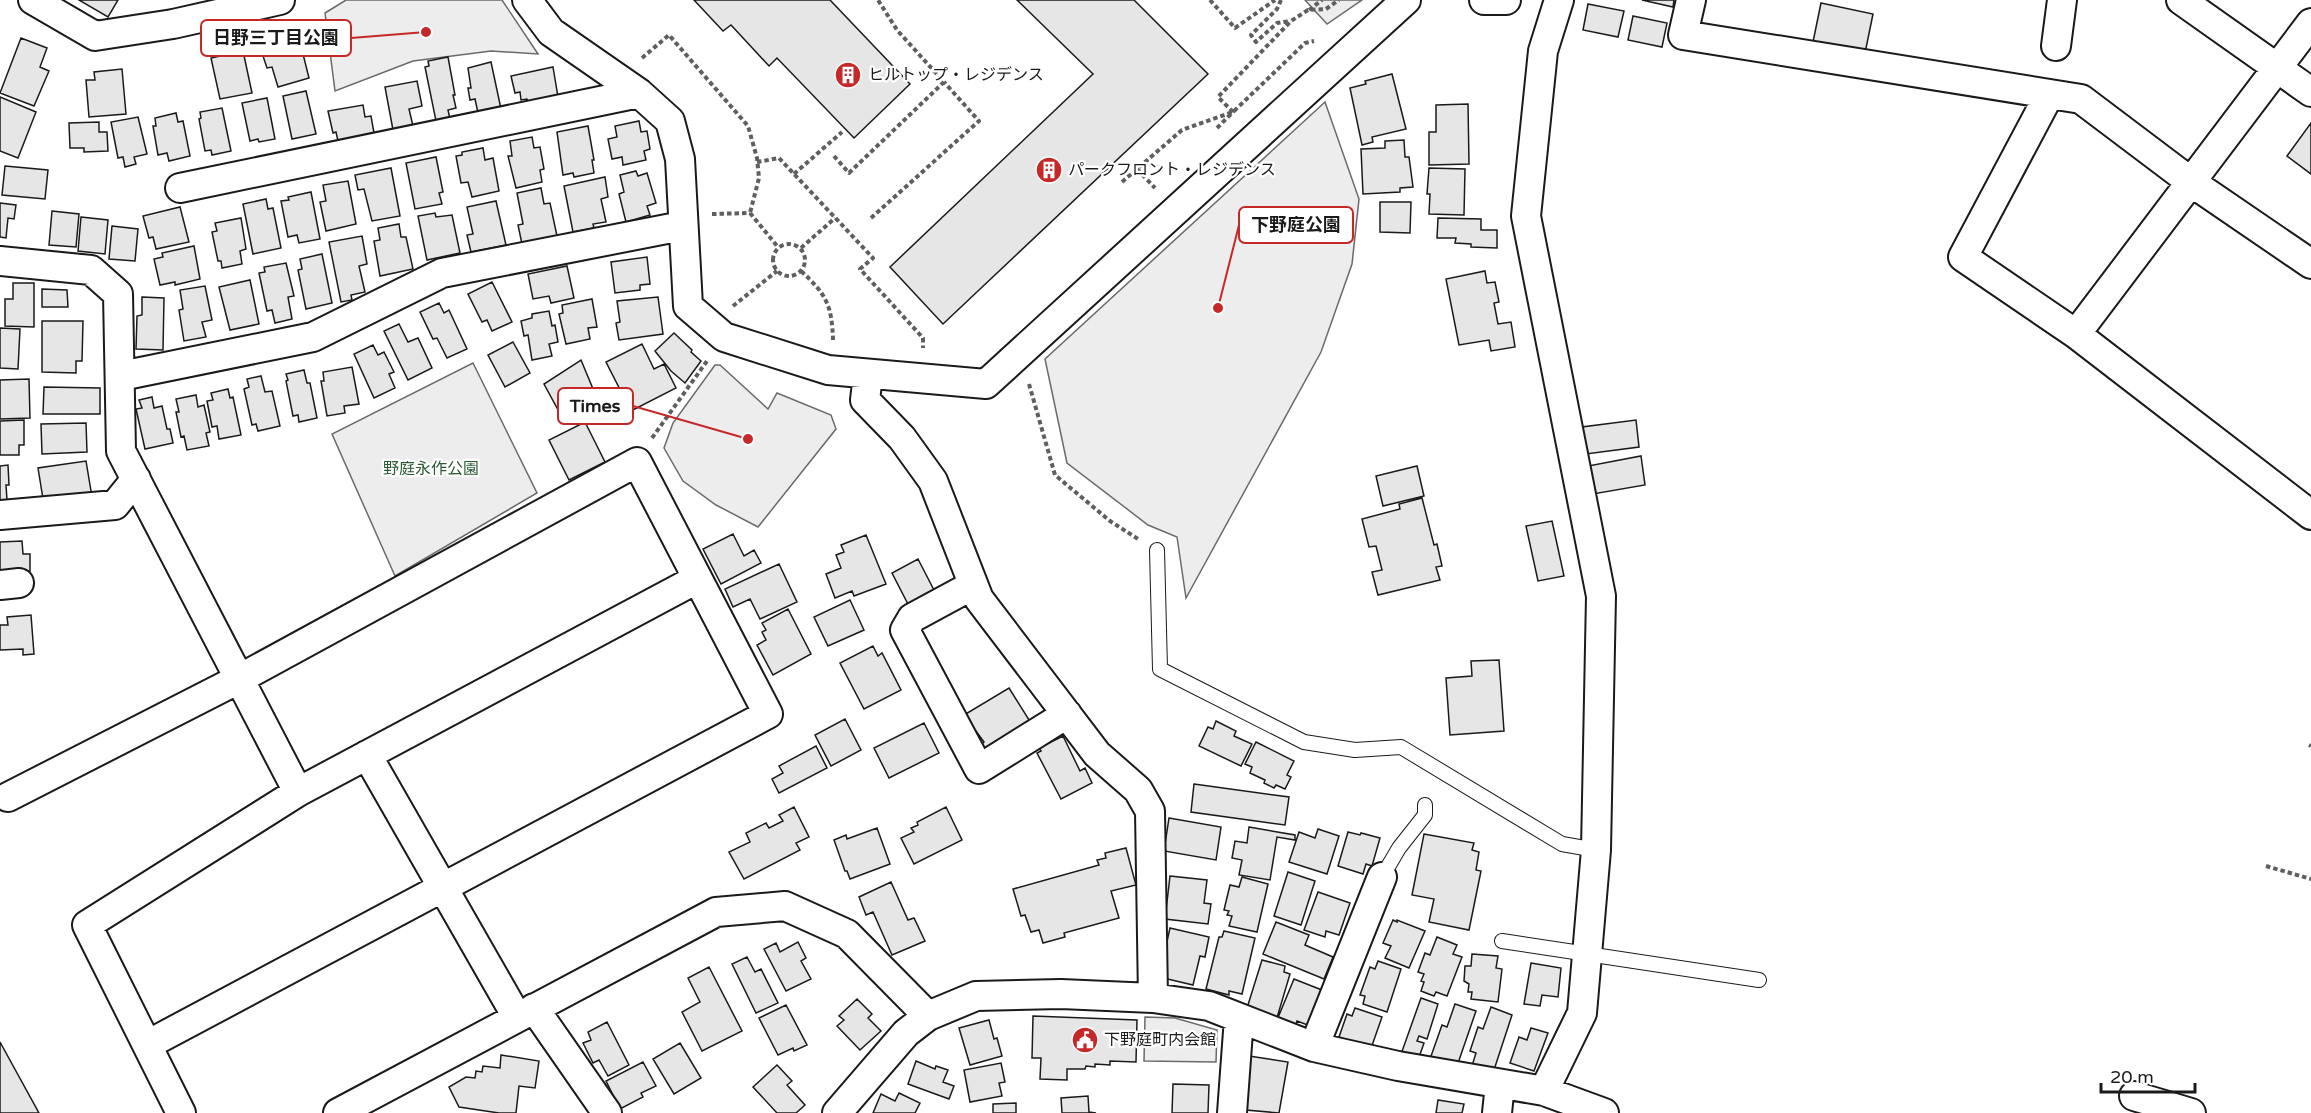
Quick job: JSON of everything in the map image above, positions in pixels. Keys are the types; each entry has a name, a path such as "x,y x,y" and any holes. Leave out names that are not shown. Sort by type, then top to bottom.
{"street":[{"path":"173,24 188,0"},
{"path":"39,2 95,36 173,24 280,0"},
{"path":"527,0 551,32 628,86 670,122 680,159 688,306 724,337 828,370 986,384 1406,0"},
{"path":"1484,0 1506,0"},
{"path":"1544,1091 1582,1013 1596,850 1601,596 1526,216 1543,51 1559,0"},
{"path":"1691,0 1683,36 2081,99 2191,182 2311,264"},
{"path":"2056,46 2062,0"},
{"path":"2181,0 2311,92"},
{"path":"2076,334 2311,23"},
{"path":"180,188 628,86"},
{"path":"2049,94 1963,257 2076,334 2311,515"},
{"path":"121,376 313,337 442,273 682,226"},
{"path":"0,261 92,270 118,294 121,451 298,792"},
{"path":"868,375 865,400 902,438 933,481 979,599 1097,754 1138,790 1150,811 1153,998"},
{"path":"8,797 239,679 637,462 768,714 147,1045"},
{"path":"0,515 115,505 136,479"},
{"path":"181,1113 87,925 298,792 697,579"},
{"path":"973,585 912,618 905,630 979,769 1067,714"},
{"path":"367,755 443,888 526,1013 606,1113"},
{"path":"1314,1047 1382,877"},
{"path":"338,1113 716,912 786,906 848,934 928,1016"},
{"path":"837,1113 906,1033 928,1016 976,996 1061,994 1153,998 1209,1006 1314,1047 1398,1066 1544,1091 1604,1113"},
{"path":"1232,1113 1239,1018"},
{"path":"1497,1113 1500,1084"},
{"path":"2134,1096 2191,1113"}],"lane":[{"path":"1157,550 1160,669 1304,742 1354,750 1401,747 1429,771 1562,844 1596,850"},
{"path":"1382,877 1399,848 1425,815 1425,805"},
{"path":"1502,941 1587,952 1759,980"}],"path":[{"path":"871,218 979,121 897,30 878,0"},
{"path":"1210,0 1235,28 1275,0"},
{"path":"1281,0 1277,9 1251,35 1256,42 1277,23 1291,21"},
{"path":"1233,112 1218,97 1291,21 1322,0"},
{"path":"1308,10 1326,9 1339,0"},
{"path":"628,86 669,35 748,126 758,162 759,178 750,213 778,247"},
{"path":"1122,182 1182,130 1233,112 1305,43 1324,39"},
{"path":"834,156 849,173 944,82"},
{"path":"794,174 842,132"},
{"path":"758,162 779,158 873,258 860,269 923,338 922,379"},
{"path":"1137,169 1156,189"},
{"path":"801,248 835,218"},
{"path":"789,243 801,248 805,260 801,271 793,276 784,276 777,271 773,263 773,255 778,247 789,243"},
{"path":"739,302 777,271"},
{"path":"801,271 820,289 829,304 833,340 828,370"},
{"path":"667,416 724,337"},
{"path":"1020,352 1055,475 1110,521 1157,550"},
{"path":"2266,866 2311,879"}],"shaded area":[{"path":"346,0 502,0 538,54 491,51 413,61 335,91 325,13"},
{"path":"1305,0 1362,0 1327,24"},
{"path":"1325,102 1359,199 1352,264 1321,352 1186,598 1177,537 1148,525 1067,463 1045,359"},
{"name":"野庭永作公園","path":"473,363 537,493 395,576 332,434"},
{"path":"715,365 720,365 768,409 777,393 831,415 836,429 758,527 716,505 683,481 664,448 673,423"},
{"path":"1145,1017 1175,1018 1217,1030 1216,1062 1144,1061"}],"building":[{"path":"79,0 118,0 108,17"},
{"name":"ヒルトップ・レジデンス","path":"694,0 830,0 910,84 854,138 777,58 769,66 731,25 723,31"},
{"name":"パークフロント・レジデンス","path":"1017,0 1134,0 1208,74 943,324 890,267 1093,74"},
{"path":"1642,0 1674,0 1673,7"},
{"path":"1821,3 1873,14 1865,53 1813,42"},
{"path":"1588,4 1624,11 1618,37 1583,30"},
{"path":"1633,16 1667,23 1662,47 1628,40"},
{"path":"21,38 47,48 40,67 49,71 34,106 0,93"},
{"path":"299,38 309,78 278,87 272,67 267,68 263,56 269,54 267,47"},
{"path":"243,51 252,93 220,99 211,58"},
{"path":"448,57 456,108 448,110 450,119 436,121 425,67 429,66 428,61"},
{"path":"491,62 501,109 478,113 475,99 470,100 468,68"},
{"path":"553,67 558,97 528,103 527,99 521,100 520,92 515,93 511,76"},
{"path":"122,69 126,114 89,117 86,80 95,80 94,72"},
{"path":"1392,74 1406,129 1372,137 1373,142 1362,145 1350,88 1366,84 1365,81"},
{"path":"417,81 422,106 409,109 413,126 393,130 385,87"},
{"path":"306,91 316,134 292,139 283,96"},
{"path":"0,97 36,112 18,158 0,151"},
{"path":"267,98 275,139 250,141 242,103"},
{"path":"1468,104 1469,164 1429,165 1429,132 1436,132 1436,105"},
{"path":"363,105 365,117 371,116 374,133 338,141 336,132 333,133 328,111"},
{"path":"222,108 231,151 212,155 211,150 205,151 199,119 201,118 200,112"},
{"path":"176,113 178,122 183,121 190,156 169,161 167,153 158,155 153,126 156,126 155,118"},
{"path":"138,117 147,154 134,157 136,164 125,167 123,157 118,158 111,122"},
{"path":"639,121 641,132 647,131 650,149 644,151 646,160 623,165 622,157 612,159 608,139 617,137 615,126"},
{"path":"99,122 99,132 107,132 108,151 84,152 84,148 70,148 69,123"},
{"path":"2311,123 2311,174 2287,156"},
{"path":"588,126 594,173 574,177 573,173 563,175 557,132"},
{"path":"532,137 534,148 540,147 544,169 540,170 542,182 516,188 508,156 512,156 510,141"},
{"path":"1404,140 1405,157 1409,157 1413,187 1400,188 1400,192 1363,194 1361,149 1385,148 1385,141"},
{"path":"483,148 485,160 493,158 499,191 472,197 468,182 461,183 456,156 462,155 462,152"},
{"path":"436,157 443,192 439,193 442,204 415,209 406,163"},
{"path":"5,166 48,170 45,199 2,195"},
{"path":"391,168 400,216 372,221 364,189 358,190 355,175"},
{"path":"1429,168 1465,169 1464,215 1429,214 1430,194 1427,194"},
{"path":"636,171 638,176 647,173 656,203 647,206 650,215 626,222 619,194 624,192 620,175"},
{"path":"605,177 608,197 601,199 606,222 593,224 594,228 573,232 564,186"},
{"path":"348,181 356,224 326,231 320,202 326,201 323,185"},
{"path":"541,188 544,204 550,203 557,236 522,244 518,225 523,224 517,193"},
{"path":"311,192 320,239 299,243 297,235 288,237 281,201 289,200 288,197"},
{"path":"266,199 268,209 273,208 281,248 253,254 243,204"},
{"path":"496,201 506,245 471,252 467,235 473,234 467,207"},
{"path":"1380,202 1411,202 1410,233 1380,232"},
{"path":"0,203 16,205 14,219 8,218 6,238 0,237"},
{"path":"180,207 189,242 156,249 153,237 149,238 143,216"},
{"path":"52,211 79,214 76,247 49,245"},
{"path":"435,213 436,217 452,215 460,253 427,260 418,216"},
{"path":"81,217 108,220 105,254 78,251"},
{"path":"241,218 246,249 240,251 242,264 222,268 221,261 218,261 212,232 217,231 215,223"},
{"path":"1438,218 1481,219 1481,230 1497,230 1497,248 1471,247 1471,244 1455,243 1456,238 1437,238"},
{"path":"399,224 401,237 406,237 413,269 380,276 374,241 380,240 378,228"},
{"path":"112,226 138,229 135,261 109,259"},
{"path":"362,236 367,264 359,266 365,292 351,295 352,300 341,302 329,242"},
{"path":"194,246 200,279 175,285 175,282 160,285 154,259 163,257 162,253"},
{"path":"322,254 332,303 306,309 298,270 302,269 300,259"},
{"path":"647,257 650,284 640,285 640,290 615,293 611,262"},
{"path":"286,263 294,296 288,297 292,319 275,323 272,310 267,311 259,273 265,272 264,267"},
{"path":"567,266 574,298 551,303 549,296 533,299 528,274"},
{"path":"1485,271 1487,283 1495,282 1499,302 1494,303 1498,324 1511,322 1515,347 1491,351 1489,340 1459,345 1446,279"},
{"path":"250,280 259,324 230,330 219,287"},
{"path":"492,282 512,322 492,331 487,320 482,322 468,294"},
{"path":"13,283 34,283 34,327 5,326 5,299 13,299"},
{"path":"205,286 212,320 202,322 206,337 184,341 179,310 183,309 180,290"},
{"path":"42,289 67,290 68,307 42,307"},
{"path":"142,297 164,298 163,350 136,349 137,316 142,315"},
{"path":"658,297 663,334 619,340 616,323 620,322 617,301"},
{"path":"592,299 597,327 588,328 590,339 566,344 559,314 563,313 562,305"},
{"path":"439,303 444,313 449,310 467,349 447,358 437,338 433,339 420,312"},
{"path":"549,311 552,326 555,325 558,342 549,344 552,356 532,360 528,335 524,336 521,321 532,318 532,314"},
{"path":"42,321 83,321 82,361 76,361 76,373 42,372"},
{"path":"399,324 408,342 418,338 432,368 408,380 384,331"},
{"path":"0,328 20,329 18,369 0,368"},
{"path":"674,333 701,361 685,383 671,371 655,351"},
{"path":"513,342 530,373 505,387 488,355"},
{"path":"642,344 654,369 664,364 676,388 631,411 606,362"},
{"path":"373,345 378,355 384,352 394,372 389,374 395,388 374,398 354,354"},
{"path":"581,360 598,401 563,419 544,384"},
{"path":"352,367 359,404 344,406 345,413 327,416 321,381 324,381 323,372"},
{"path":"304,370 307,383 310,383 317,418 299,422 298,415 293,416 286,374"},
{"path":"261,376 265,392 272,391 280,426 258,431 256,424 252,425 244,389 249,387 247,379"},
{"path":"29,379 30,418 0,419 0,380"},
{"path":"44,387 100,388 100,414 43,414"},
{"path":"228,389 230,398 233,397 241,435 219,439 217,426 212,427 207,401 213,400 211,393"},
{"path":"196,395 198,407 204,405 210,432 206,433 209,446 187,450 184,436 181,437 176,399"},
{"path":"152,397 154,408 162,406 173,443 145,449 136,409 142,408 139,400"},
{"path":"24,420 24,445 19,445 19,455 0,455 0,421"},
{"path":"1636,420 1639,447 1586,454 1582,427"},
{"path":"585,422 605,462 569,480 549,440"},
{"path":"86,423 87,452 42,454 41,424"},
{"path":"1641,456 1645,485 1593,494 1588,466"},
{"path":"86,461 92,497 44,505 38,468"},
{"path":"8,465 7,500 3,500 3,505 0,505 0,466"},
{"path":"1417,466 1424,496 1383,506 1376,476"},
{"path":"1422,498 1442,566 1436,567 1440,580 1378,595 1372,572 1382,570 1376,546 1369,547 1362,519 1400,509 1399,504"},
{"path":"1552,521 1564,576 1538,581 1526,526"},
{"path":"733,534 744,556 754,550 761,563 721,584 703,549"},
{"path":"866,535 886,584 854,596 852,591 835,598 826,574 841,568 836,555 844,552 841,545"},
{"path":"22,541 23,554 30,554 30,571 0,573 0,542"},
{"path":"918,559 936,594 910,608 892,573"},
{"path":"779,564 797,602 760,619 750,599 733,607 725,589"},
{"path":"850,600 864,630 828,646 814,617"},
{"path":"788,609 811,654 773,675 757,645 766,640 762,632 766,630 762,623"},
{"path":"31,615 34,654 23,655 23,649 0,650 0,625 8,625 7,617"},
{"path":"873,646 878,656 882,653 901,690 864,709 840,663"},
{"path":"1499,660 1504,731 1450,735 1446,678 1472,676 1471,661"},
{"path":"1009,688 1031,723 986,751 982,744 984,742 964,715"},
{"path":"845,719 861,750 831,766 815,735"},
{"path":"1216,721 1236,731 1234,736 1252,744 1241,766 1199,746 1208,727 1213,729"},
{"path":"924,723 939,753 889,778 874,748"},
{"path":"1063,736 1080,771 1085,768 1092,783 1061,799 1037,753 1041,751 1039,748"},
{"path":"1256,742 1294,761 1287,775 1291,777 1285,789 1276,785 1274,788 1264,783 1265,780 1250,773 1252,767 1245,764"},
{"path":"816,746 827,768 779,793 772,779 783,773 779,766"},
{"path":"1194,784 1289,797 1285,825 1191,812"},
{"path":"794,807 809,837 796,843 800,850 744,879 729,852 750,842 746,833 766,823 769,828 783,821 779,815"},
{"path":"946,807 962,840 914,864 901,838 914,832 911,828 918,825 917,822"},
{"path":"1169,818 1221,827 1216,860 1164,851"},
{"path":"1249,827 1295,835 1295,840 1277,837 1270,880 1239,875 1242,860 1232,858 1235,841 1247,843"},
{"path":"877,828 890,864 850,879 834,840 846,835 847,839"},
{"path":"1318,829 1339,836 1327,874 1289,862 1299,832 1315,838"},
{"path":"1348,832 1380,838 1372,866 1366,864 1363,874 1338,866"},
{"path":"1424,834 1474,843 1472,850 1479,852 1476,870 1481,871 1469,930 1429,922 1434,899 1412,895"},
{"path":"1126,848 1136,885 1111,891 1119,918 1064,933 1065,937 1043,943 1039,930 1031,932 1025,915 1021,916 1013,889 1099,865 1097,860 1106,858 1105,853"},
{"path":"1288,872 1315,881 1301,925 1274,916"},
{"path":"1170,876 1207,880 1204,903 1211,904 1208,924 1165,919"},
{"path":"1242,877 1268,884 1257,932 1229,926 1232,916 1227,915 1229,911 1224,910 1230,885 1239,887"},
{"path":"891,882 908,920 914,918 925,941 892,955 873,912 866,915 859,897"},
{"path":"1318,892 1350,903 1339,935 1326,931 1325,937 1304,930"},
{"path":"1393,920 1425,931 1409,968 1385,958 1391,946 1383,943"},
{"path":"1276,922 1309,935 1305,945 1333,957 1324,979 1263,954"},
{"path":"1170,928 1209,937 1205,957 1200,956 1193,985 1159,977"},
{"path":"1224,931 1255,938 1242,994 1229,991 1229,995 1206,989 1219,937 1222,937"},
{"path":"1437,937 1457,945 1453,954 1462,957 1447,996 1436,992 1434,996 1421,991 1424,974 1418,972 1425,953 1430,955"},
{"path":"798,942 806,958 801,961 811,979 786,991 764,949 776,943 780,952"},
{"path":"1472,954 1498,956 1496,968 1502,969 1498,1002 1471,999 1472,992 1468,992 1469,984 1464,981 1465,966 1471,966"},
{"path":"747,957 755,972 761,969 778,1003 756,1013 732,964"},
{"path":"1262,960 1285,966 1284,972 1290,974 1276,1021 1247,1008"},
{"path":"1378,961 1401,969 1387,1012 1363,1004 1365,996 1360,995 1370,967 1375,969"},
{"path":"1531,963 1561,968 1558,997 1542,995 1540,1006 1524,1004"},
{"path":"709,967 742,1031 702,1051 682,1012 700,1002 688,978"},
{"path":"1294,979 1327,992 1313,1027 1297,1021 1295,1027 1277,1020"},
{"path":"1421,998 1438,1004 1427,1039 1419,1036 1417,1041 1424,1043 1417,1063 1400,1057"},
{"path":"857,999 872,1014 868,1018 881,1031 860,1050 837,1026 844,1020 839,1016"},
{"path":"1455,1004 1476,1011 1456,1069 1430,1059 1442,1025 1447,1027"},
{"path":"786,1005 807,1045 778,1055 759,1018"},
{"path":"1491,1007 1512,1015 1492,1076 1471,1069 1476,1053 1470,1051 1478,1027 1483,1029"},
{"path":"1355,1008 1382,1017 1368,1057 1344,1048 1347,1040 1339,1037 1347,1014 1352,1016"},
{"path":"1033,1016 1137,1020 1136,1062 1110,1061 1110,1065 1095,1064 1095,1067 1086,1066 1085,1069 1067,1069 1067,1080 1040,1079 1041,1058 1032,1058"},
{"path":"989,1020 1002,1056 970,1065 959,1028"},
{"path":"607,1022 629,1065 608,1076 599,1060 593,1063 583,1043 591,1040 588,1032"},
{"path":"1531,1028 1548,1033 1534,1071 1510,1063 1519,1037 1527,1040"},
{"path":"0,1042 39,1113 0,1113"},
{"path":"680,1043 701,1078 674,1094 653,1059"},
{"path":"501,1055 539,1061 535,1088 519,1086 516,1113 459,1107 449,1087 466,1077 475,1078 476,1071 482,1072 483,1066 500,1068"},
{"path":"1249,1056 1288,1062 1279,1113 1246,1110"},
{"path":"916,1061 935,1069 936,1066 948,1070 943,1082 954,1086 949,1099 908,1084"},
{"path":"643,1062 656,1086 641,1093 643,1097 620,1109 606,1081"},
{"path":"1001,1063 1005,1082 999,1083 1002,1096 970,1102 964,1070"},
{"path":"777,1065 792,1081 787,1085 805,1105 796,1113 777,1113 753,1087"},
{"path":"1173,1084 1209,1085 1208,1113 1172,1113"},
{"path":"899,1093 920,1103 915,1113 873,1113 881,1094 895,1101"},
{"path":"1088,1096 1089,1112 1096,1113 1062,1113 1061,1098"},
{"path":"1438,1100 1464,1104 1462,1113 1436,1113"},
{"path":"1016,1103 1016,1113 993,1113 993,1104"}],"place":[{"name":"日野三丁目公園","path":"426,32"},
{"name":"ヒルトップ・レジデンス","path":"848,75"},
{"name":"パークフロント・レジデンス","path":"1049,170"},
{"name":"下野庭公園","path":"1218,308"},
{"name":"Times","path":"748,439"},
{"name":"下野庭町内会館","path":"1085,1040"}]}
